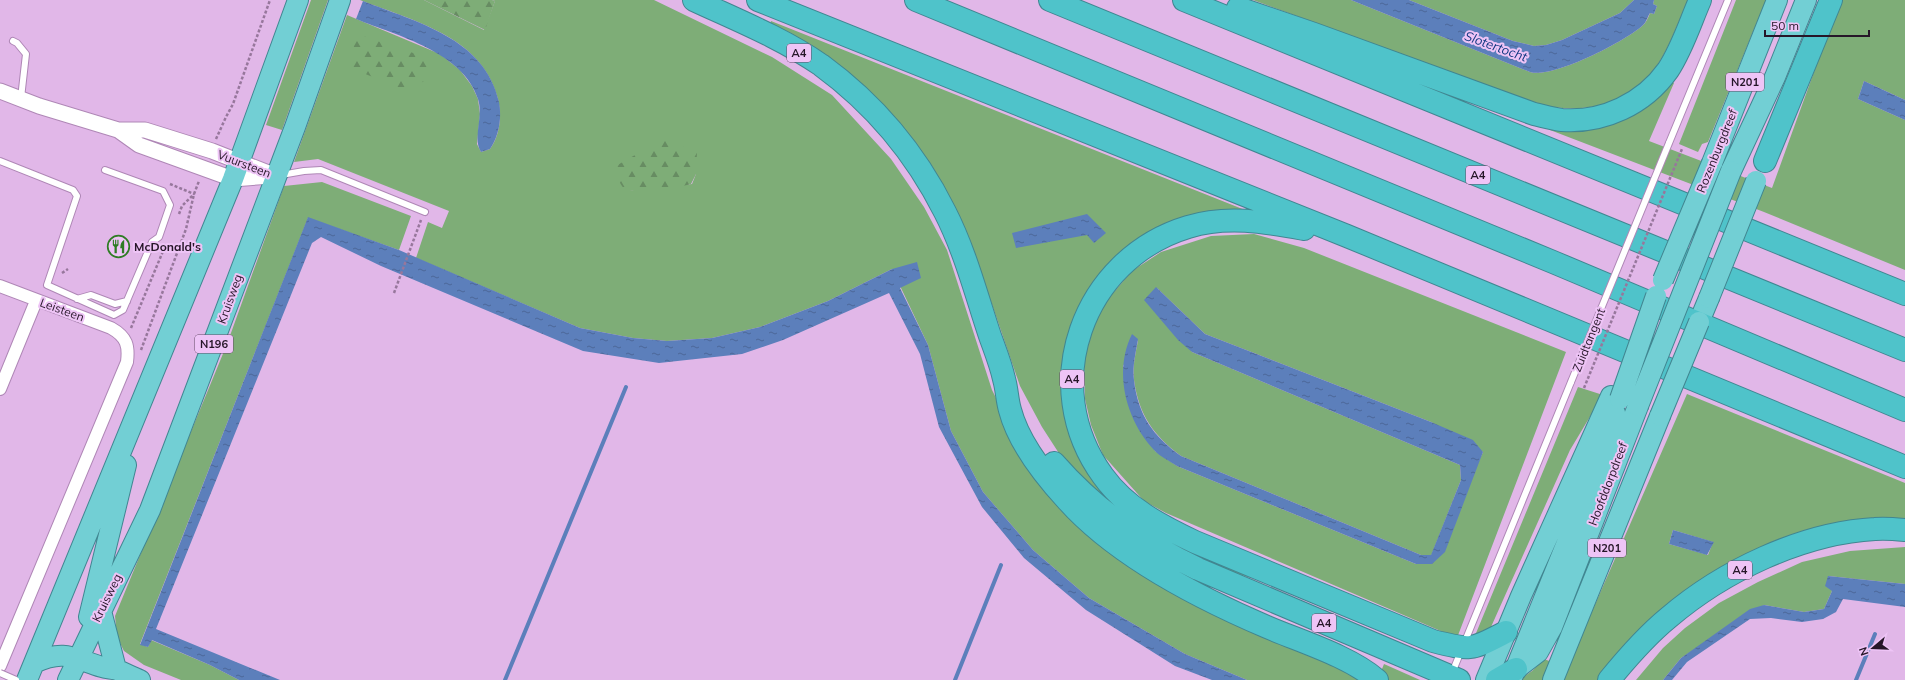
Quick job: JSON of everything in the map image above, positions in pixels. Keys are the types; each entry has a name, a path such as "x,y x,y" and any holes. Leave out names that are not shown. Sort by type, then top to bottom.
{"highway":[{"name":"N196","path":"31,672 139,411 236,170 298,0"},
{"name":"Kruisweg","path":"68,680 150,510 222,324 298,120 340,0"},
{"name":"A4","path":"694,0 763,32 821,65 864,102 889,127 920,166 945,212 965,257 1004,377 1010,411 1022,437 1054,486 1082,516 1112,541 1202,596 1253,621 1358,666 1377,680"},
{"name":"A4","path":"758,0 1347,236 1905,467"},
{"path":"916,0 1552,262 1905,410"},
{"name":"A4","path":"1050,0 1905,350"},
{"path":"1184,0 1905,294"},
{"path":"1215,0 1314,34 1534,114 1560,120 1574,120 1591,119 1627,107 1659,82 1677,54 1700,0"},
{"name":"Rozenburgdreef","path":"1660,288 1777,0"},
{"name":"Rozenburgdreef","path":"1685,289 1731,171 1775,77 1806,0"},
{"path":"1765,161 1831,0"},
{"name":"Rozenburgdreef","path":"1708,298 1765,161 1775,77"},
{"name":"A4","path":"1347,236 1253,220 1234,220 1189,226 1154,241 1139,250 1126,260 1103,285 1084,317 1080,329 1074,354 1072,379 1076,413 1081,433 1098,468 1110,484 1132,506 1164,528 1433,641 1462,649"},
{"name":"Hoofddorpdreef","path":"1486,680 1506,632 1615,397 1660,288"},
{"name":"Hoofddorpdreef","path":"1513,674 1538,652 1552,627 1685,289"},
{"name":"Hoofddorpdreef","path":"1553,680 1708,298"},
{"name":"A4","path":"1004,377 1026,421 1047,454 1069,480 1099,508 1129,531 1162,551 1198,569 1453,679"},
{"name":"Hoofddorpdreef","path":"1513,674 1597,469 1615,397"},
{"name":"N196","path":"78,658 107,546 139,411"},
{"name":"A4","path":"1609,680 1632,653 1667,618 1704,590 1743,568 1789,548 1822,537 1874,529 1905,530"},
{"path":"101,610 116,669"},
{"path":"1462,649 1478,646 1506,632"},
{"path":"31,672 49,656 59,655 78,658 104,668 116,669 140,680"},
{"path":"1497,680 1513,674"}],"street":[{"name":"Vuursteen","path":"0,90 40,106 118,130 145,130 212,151 236,170"},
{"name":"Vuursteen","path":"118,130 139,146 205,168 236,170 276,176"},
{"name":"Leisteen","path":"0,286 36,301 112,328 126,335"},
{"path":"0,389 36,301"},
{"path":"0,666 127,362 128,346 126,335"}],"lane":[{"name":"Zuidtangent","path":"1453,679 1462,649 1728,0"},
{"path":"13,41 17,43 26,54 21,98"},
{"path":"0,161 73,190 77,196 47,285 114,315 123,310 152,242 159,237 170,205 164,191 105,170"},
{"path":"276,176 304,171 321,170 425,212"},
{"path":"77,298 91,295 115,304 127,300"},
{"path":"0,673 16,680"}],"path":[{"path":"212,151 233,104 270,0"},
{"path":"1584,388 1682,149"},
{"path":"176,220 182,206 194,194 205,168"},
{"path":"164,191 167,183 194,194"},
{"path":"394,293 425,212"},
{"path":"126,335 167,242"}],"green space":[{"path":"311,0 328,0 282,130 266,125"},
{"path":"360,0 424,0 484,30 495,1 492,0 654,0 772,57 832,95 891,159 924,207 947,250 992,390 1026,458 1060,503 1339,665 1361,680 1247,680 1185,654 1089,598 1033,550 983,492 951,431 928,345 892,269 828,301 760,327 712,338 667,341 633,338 580,328 416,258 428,222 442,228 449,211 318,159 294,162 347,15 440,54 460,70 472,86 478,99 480,114 477,144 481,152 490,149 498,132 500,112 498,99 490,78 477,60 461,46 443,34 423,24","holes":["696,174 692,184 630,191"]},
{"path":"424,0 492,0 495,1 485,30"},
{"path":"1253,0 1351,0 1530,72 1540,73 1570,65 1588,58 1633,33 1645,23 1650,13 1654,14 1657,6 1653,4 1654,0 1688,0 1666,51 1656,67 1645,80 1632,91 1617,99 1586,108 1569,108 1552,107 1535,103"},
{"path":"1409,0 1634,0 1620,13 1562,40 1546,45 1534,46 1513,41"},
{"path":"1736,0 1766,0 1708,142 1702,144 1698,152 1679,144"},
{"path":"1840,0 1905,0 1905,100 1864,81 1858,99 1905,120 1905,270 1764,212 1550,130 1553,125 1670,82 1674,83 1649,141 1772,188"},
{"path":"771,21 1250,212 1152,234 1070,347 1095,472 1253,571 1251,578 1184,556 1109,508 1062,458 1042,427 1020,386 972,246 953,204 932,166 906,132 769,28"},
{"path":"357,34 431,59 427,80 405,90 348,67"},
{"path":"663,139 697,152 696,174 691,184 647,191 630,191 625,189 620,182 614,167"},
{"path":"322,182 411,216 399,250 308,218 140,644 148,647 151,640 210,665 239,680 181,680 144,665 124,651 117,637 115,616 227,344 284,186"},
{"path":"1254,234 1304,248 1566,352 1457,638 1166,513 1144,501 1103,455 1091,425 1085,399 1084,365 1089,334 1107,300 1132,271 1161,252 1211,236","holes":["1157,288 1205,334 1431,422 1483,452 1432,564 1416,564 1177,466 1155,451 1123,366 1138,340 1134,360 1134,380 1140,404 1155,432 1181,456 1421,555 1431,556 1461,480 1460,465 1192,352"]},
{"path":"1578,387 1603,395 1570,450 1491,627 1483,636 1474,638"},
{"path":"1687,394 1905,483 1905,522 1776,546 1601,680 1562,680","holes":["1673,530 1713,542 1708,555 1669,544"]},
{"path":"1905,547 1905,584 1828,576 1832,591 1824,609 1804,612 1764,605 1681,658 1663,680 1636,680 1663,648 1685,628 1719,603 1758,582 1802,562 1850,551"},
{"path":"1544,659 1552,662 1545,680 1519,680 1532,671"},
{"path":"1384,664 1420,680 1384,680 1380,674"}],"water":[{"name":"Slotertocht","path":"1351,0 1409,0 1513,41 1534,46 1546,45 1562,40 1620,13 1634,0 1654,0 1653,4 1657,6 1654,14 1650,13 1643,25 1620,41 1588,58 1554,70 1540,73 1530,72"},
{"path":"363,1 426,25 446,35 464,47 479,62 491,80 500,108 498,133 490,149 481,152 478,140 480,113 478,99 470,83 459,69 444,58 409,39 356,19"},
{"path":"1864,81 1905,100 1905,120 1858,99"},
{"path":"1087,214 1106,233 1094,243 1087,235 1016,248 1012,233"},
{"path":"308,217 399,250 580,328 633,338 667,341 712,338 760,327 828,301 892,269 917,262 921,278 900,288 928,345 951,431 983,492 1033,550 1089,598 1185,654 1247,680 1212,680 1175,666 1086,610 1024,558 982,507 939,427 920,354 889,293 783,340 742,354 659,363 583,351 381,266 321,237 312,243 156,629 280,680 239,680 210,665 152,640 148,647 140,645"},
{"path":"1156,287 1205,334 1431,422 1473,440 1483,452 1445,552 1432,564 1416,564 1177,466 1156,452 1144,438 1136,425 1125,395 1123,364 1126,349 1132,334 1138,339 1134,360 1134,375 1136,392 1143,414 1148,424 1162,441 1181,456 1421,555 1431,555 1461,480 1460,465 1192,352 1178,340 1144,300"},
{"path":"1673,530 1714,542 1707,555 1669,544"},
{"path":"1828,576 1905,584 1905,607 1843,599 1836,612 1823,619 1802,622 1771,618 1750,619 1687,662 1672,680 1663,680 1681,658 1750,609 1764,605 1804,612 1824,609 1832,591 1825,586"}],"waterway":[{"path":"505,680 626,387"},
{"path":"955,680 1001,565"},
{"path":"1856,680 1875,634"}],"place":[{"name":"McDonald's","path":"118,247"}]}
